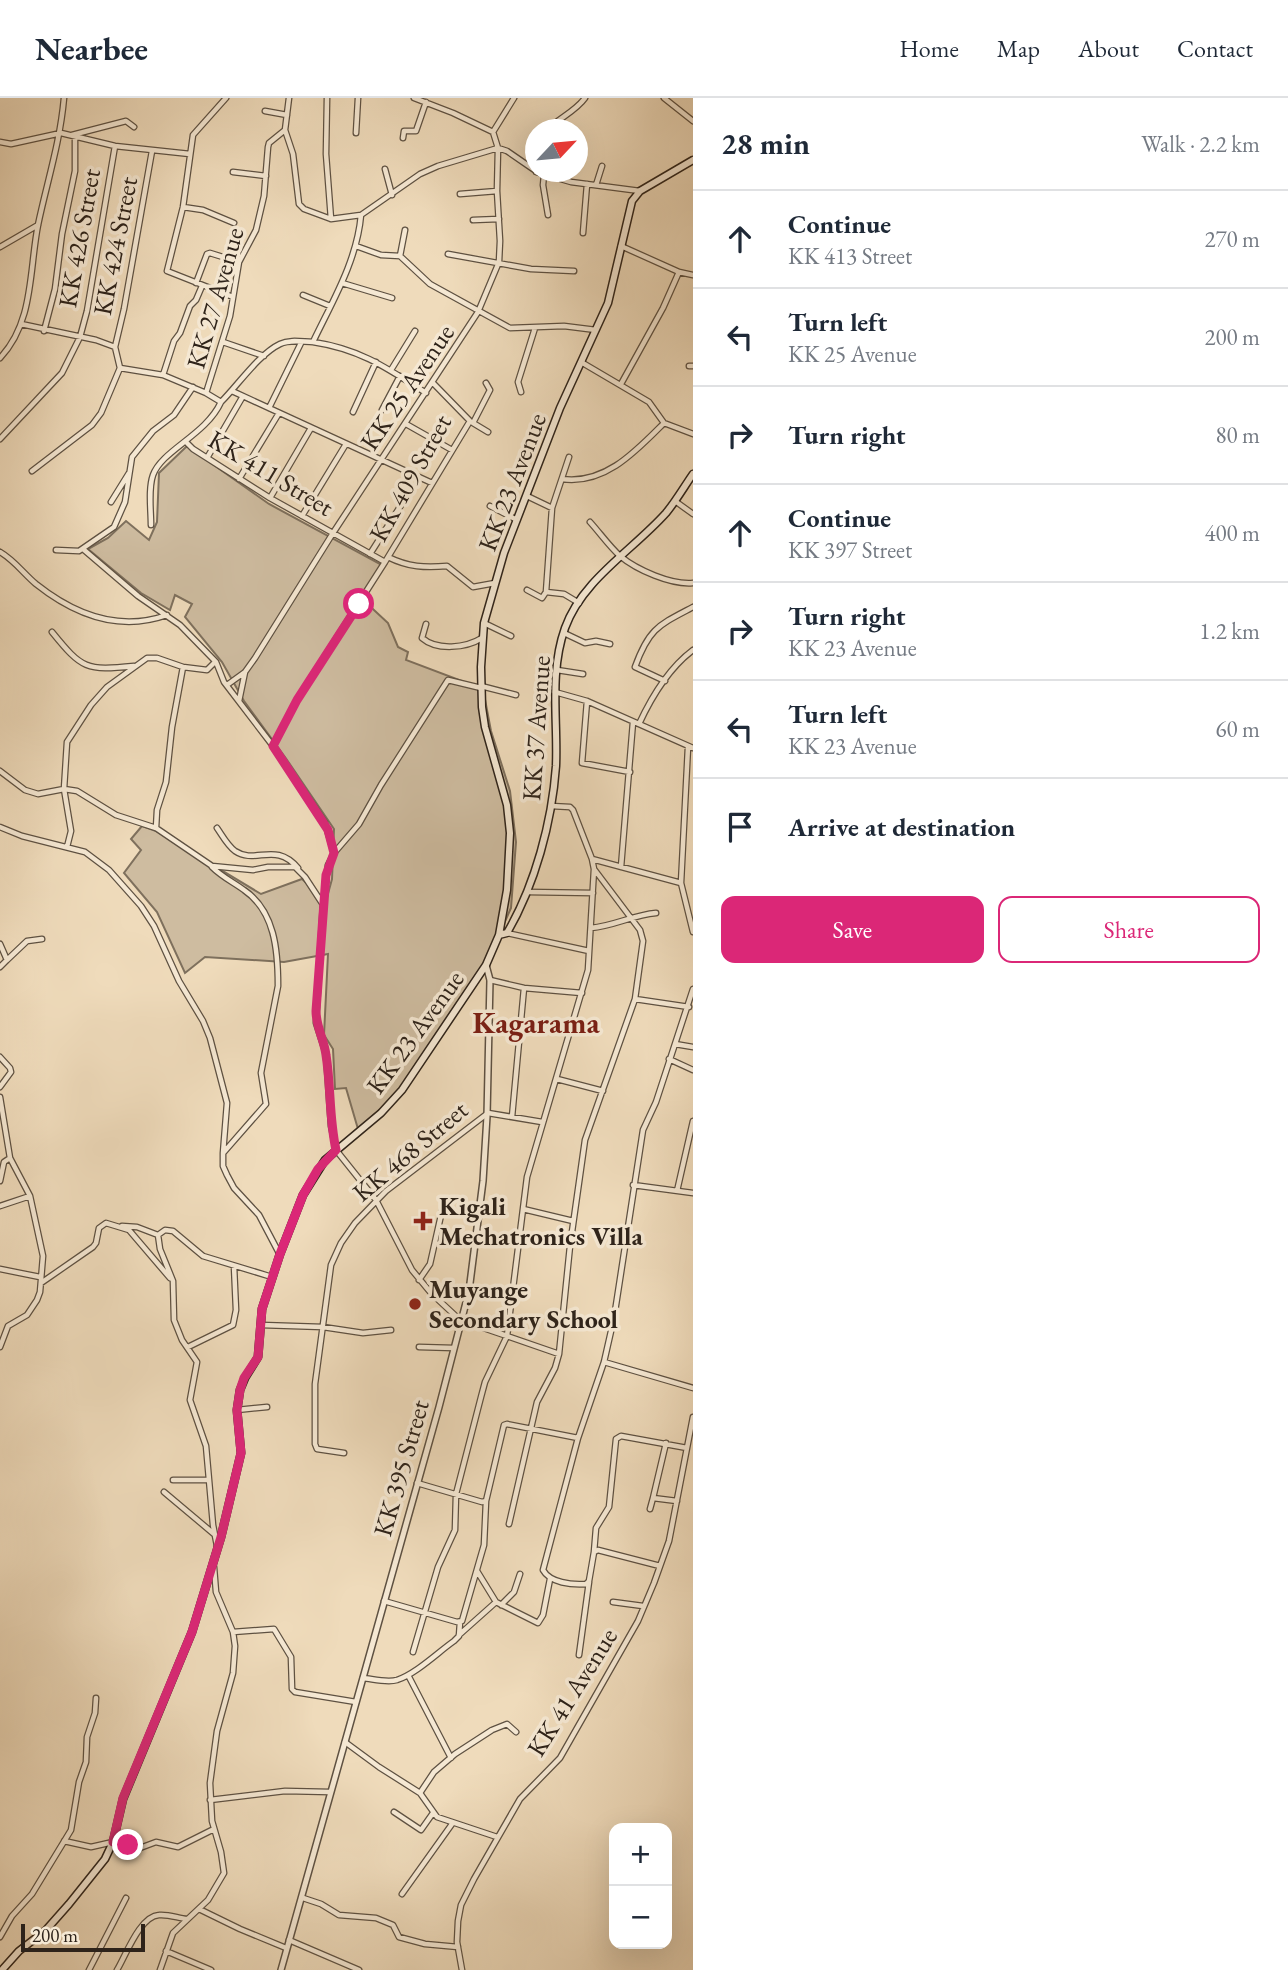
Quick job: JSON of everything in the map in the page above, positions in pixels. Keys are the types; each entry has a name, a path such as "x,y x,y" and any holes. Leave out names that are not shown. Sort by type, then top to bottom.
{"main road":[{"path":"640,191 693,160"},
{"name":"KK 23 Avenue","path":"2,1970 63,1911 105,1859 113,1842 123,1798 180,1662 218,1547 241,1453 237,1410 240,1390 244,1378 258,1357 262,1309 303,1195 318,1169 336,1150 381,1113 402,1090 486,965 499,935 507,890 510,833 507,805 485,727 481,687 484,623 495,583 560,408 608,303 632,201 640,191"},
{"name":"KK 37 Avenue","path":"507,933 526,892 551,806 556,764 557,670 568,620 585,593 675,501 693,474"},
{"path":"499,935 507,933"}],"street":[{"path":"0,358 19,333 32,279 38,225 61,133 64,98"},
{"path":"226,98 193,135 183,207 167,271 233,297"},
{"name":"KK 27 Avenue","path":"120,368 163,374 206,393 223,342 239,262 256,230 264,196 270,143 285,130 289,98"},
{"path":"327,98 326,142 331,219"},
{"path":"356,133 358,98"},
{"path":"414,98 493,132 514,98"},
{"path":"562,119 585,98"},
{"path":"664,98 693,121"},
{"path":"415,131 426,102"},
{"path":"265,111 287,114"},
{"path":"73,136 126,121 134,127"},
{"path":"285,130 293,154 299,204 304,209 331,219 361,215 379,200 392,195 421,174 438,166 498,148 525,163"},
{"path":"403,138 404,131 422,133"},
{"name":"KK 25 Avenue","path":"227,685 245,671 478,312 499,262 498,148 493,132"},
{"path":"0,142 10,144 61,133 115,146 190,154"},
{"path":"44,331 55,289 62,234 75,171 73,136"},
{"name":"KK 426 Street","path":"0,439 62,373 80,337 88,311 115,146"},
{"name":"KK 424 Street","path":"115,347 152,151"},
{"path":"596,185 602,166"},
{"path":"386,169 392,195"},
{"path":"233,172 266,176"},
{"path":"543,182 548,215"},
{"path":"577,182 640,191"},
{"path":"583,233 587,184"},
{"path":"460,194 497,191"},
{"path":"183,207 203,210 234,223"},
{"path":"313,342 342,283 356,246 361,215"},
{"path":"473,220 499,219"},
{"path":"0,247 38,225"},
{"path":"401,256 405,230"},
{"path":"356,246 381,255 401,256 430,284 510,328 564,326 597,330"},
{"path":"621,246 679,272 693,275"},
{"path":"196,283 205,256 210,253 239,262"},
{"path":"448,254 531,269 573,271"},
{"path":"621,384 663,308 679,272"},
{"path":"342,283 392,298"},
{"path":"163,374 174,341 202,286"},
{"path":"303,295 330,306"},
{"path":"21,324 115,347 120,368 101,413 92,425 32,471"},
{"path":"521,392 518,382 535,328"},
{"path":"391,370 415,331"},
{"path":"223,342 264,356"},
{"path":"186,442 209,423 221,402 264,356 280,344 289,342 313,342 357,352 426,393"},
{"path":"269,408 302,342"},
{"path":"353,412 376,362"},
{"path":"582,362 649,402 664,423 693,434"},
{"path":"382,410 400,376"},
{"name":"KK 409 Street","path":"273,746 297,700 472,422 433,383"},
{"path":"486,383 490,390 472,422 488,432"},
{"path":"56,550 75,552 83,549 114,527 125,502 132,457 153,431 174,415 193,387"},
{"path":"232,391 432,483"},
{"path":"206,393 221,402"},
{"path":"207,458 243,396"},
{"path":"239,479 279,413"},
{"path":"562,479 579,480 605,473 664,423"},
{"path":"406,424 452,450"},
{"path":"270,498 311,428"},
{"name":"KK 411 Street","path":"151,525 154,472 186,442 270,498 370,554 413,566 447,566 473,587 495,583"},
{"path":"302,516 346,444"},
{"path":"527,590 542,598 546,592 552,508 569,457"},
{"path":"111,502 130,472"},
{"path":"370,554 410,491"},
{"path":"527,496 552,508"},
{"path":"675,501 693,514"},
{"path":"490,506 518,521"},
{"path":"590,522 621,556 665,579 693,583"},
{"path":"83,549 138,596 180,625 216,662 227,685 325,822 334,853"},
{"path":"0,552 66,605 88,615 123,624 150,621 168,615"},
{"path":"546,592 564,594 579,603"},
{"path":"665,681 635,667 638,659 653,631 660,624 693,607"},
{"path":"484,623 511,636"},
{"path":"426,624 422,638 430,643 464,647 482,638"},
{"path":"52,632 81,664 102,669 135,666"},
{"path":"563,633 589,644 596,641 610,643"},
{"path":"621,867 636,723 683,657 693,650"},
{"path":"67,847 71,831 64,789 66,751 71,733 102,692 142,660 152,658 183,667 207,670 216,662"},
{"path":"156,828 157,810 166,782 172,727 183,667"},
{"path":"557,670 583,674"},
{"name":"KK 25 Avenue","path":"239,702 245,671"},
{"path":"516,695 448,680 359,824 334,853 326,875 316,1023 326,1054 331,1126 336,1150 376,1200 419,1280 460,1320 559,1354"},
{"path":"555,692 587,701 690,748 681,883 693,932"},
{"path":"587,701 582,763 630,772"},
{"path":"0,771 25,790 38,794 64,789 84,795 116,815 156,828 212,866 262,905 276,945 278,972 278,986 261,1073 266,1104 223,1153"},
{"path":"413,1652 438,1567 455,1530 456,1494 485,1382 507,1336 527,1177 582,993 589,951 594,869 592,859 573,810 570,807 551,806"},
{"path":"0,827 93,856 127,888 155,926 179,981 210,1038 227,1103 223,1166 234,1188 253,1208 280,1254"},
{"path":"217,828 228,845 239,853 280,854 288,858 301,871 323,904"},
{"path":"592,859 681,883"},
{"path":"212,866 253,870 289,866 301,871"},
{"path":"509,1524 537,1402 559,1354 573,1221 585,1140 635,999 643,941 640,930 594,869"},
{"path":"526,892 593,894"},
{"path":"591,928 607,926 636,915 656,913"},
{"path":"507,933 589,951"},
{"path":"0,967 27,941 42,939"},
{"path":"0,944 6,960"},
{"name":"KK 395 Street","path":"281,1970 469,1290 488,1112 490,980 486,965"},
{"path":"490,980 524,988 582,993"},
{"path":"512,1117 524,988"},
{"path":"589,1581 582,1584 550,1579 542,1570 578,1438 604,1362 618,1299 643,1130 656,1102 693,989"},
{"path":"635,999 689,1007"},
{"path":"674,1044 693,1047"},
{"path":"0,1057 11,1073 0,1087"},
{"path":"669,1059 693,1070"},
{"path":"557,1079 603,1091"},
{"path":"0,1100 5,1159 0,1181"},
{"name":"KK 468 Street","path":"344,1453 315,1447 315,1384 331,1265 341,1243 376,1200 412,1168 488,1112 542,1122"},
{"path":"677,1191 693,1121"},
{"path":"0,1348 8,1326 33,1309 40,1292 43,1251 38,1239 30,1196 5,1159"},
{"path":"633,1185 693,1193"},
{"path":"0,1206 30,1196"},
{"path":"419,1280 430,1264 444,1202"},
{"path":"523,1209 573,1221"},
{"path":"0,1269 40,1280 93,1247 99,1228 104,1224 137,1227 158,1235"},
{"path":"119,1226 129,1230 173,1281"},
{"path":"158,1235 165,1230 173,1231 203,1256 272,1277"},
{"path":"158,1235 173,1281 174,1320 177,1331 197,1362 190,1400 205,1446 218,1547"},
{"path":"188,1348 233,1325 236,1310 234,1266"},
{"path":"260,1325 323,1327 363,1333 391,1330"},
{"path":"419,1347 454,1348"},
{"path":"604,1362 693,1388"},
{"path":"237,1410 267,1407"},
{"name":"KK 41 Avenue","path":"462,1970 458,1947 461,1905 520,1799 560,1758 613,1667 660,1566 669,1541 693,1418"},
{"path":"459,1636 460,1622 486,1532 486,1501 502,1428 507,1424 578,1438"},
{"path":"579,1655 596,1528 609,1507 616,1439 621,1436 687,1448"},
{"path":"650,1509 666,1443"},
{"path":"173,1480 208,1480"},
{"path":"417,1483 486,1501"},
{"path":"164,1492 215,1534"},
{"path":"653,1497 677,1501"},
{"path":"593,1552 598,1550 660,1566"},
{"path":"160,1970 173,1933 199,1909 220,1883 224,1873 210,1800 217,1731 235,1662 233,1632 216,1592 213,1562"},
{"path":"477,1570 499,1604 538,1623 543,1615 550,1579"},
{"path":"363,1678 388,1681 408,1675 514,1592 520,1574"},
{"path":"384,1601 460,1622"},
{"path":"613,1602 643,1606"},
{"path":"233,1632 274,1629 291,1657 292,1689 295,1692 356,1702"},
{"path":"408,1675 451,1758"},
{"path":"0,1937 12,1916 32,1894 71,1830 96,1698"},
{"path":"420,1793 434,1772 451,1758 503,1725 510,1726 516,1732"},
{"path":"345,1742 420,1793 437,1817 497,1837"},
{"path":"210,1800 285,1791 330,1792"},
{"path":"394,1812 421,1830 433,1813"},
{"path":"402,1894 453,1824"},
{"path":"64,1842 90,1847 113,1842 142,1848 156,1842 178,1847 214,1829"},
{"path":"89,1970 126,1898"},
{"path":"303,1898 321,1903 342,1916 376,1918 393,1925 399,1937 413,1942 458,1947"},
{"path":"199,1909 286,1948"},
{"path":"117,1970 139,1928 148,1920 159,1915 187,1919"},
{"path":"289,1940 359,1970"},
{"path":"166,1951 211,1970"}],"shaded area":[{"path":"187,446 269,504 382,565 360,597 388,623 398,647 408,652 406,660 483,689 491,731 510,791 516,842 511,908 486,964 393,1098 358,1129 346,1088 335,1089 333,1049 324,1035 328,954 284,962 205,957 185,973 157,912 124,873 141,850 131,839 142,826 156,831 261,894 302,879 326,901 332,879 334,829 244,701 222,662 185,617 192,604 175,595 170,610 141,593 88,549 108,538 126,521 149,540 157,522 159,473"}],"place":[{"name":"Kigali Mechatronics Villa","path":"423,1221"},
{"name":"Muyange Secondary School","path":"415,1304"}],"district":[{"name":"Kagarama","path":"536,1023"}],"route":[{"path":"128,1845 113,1842 123,1798 192,1632 221,1537 241,1453 237,1410 240,1390 244,1378 258,1357 262,1309 303,1195 318,1169 336,1150 331,1126 325,1047 316,1023 317,974 326,875 334,853 325,822 273,746 297,700 359,604"}]}
